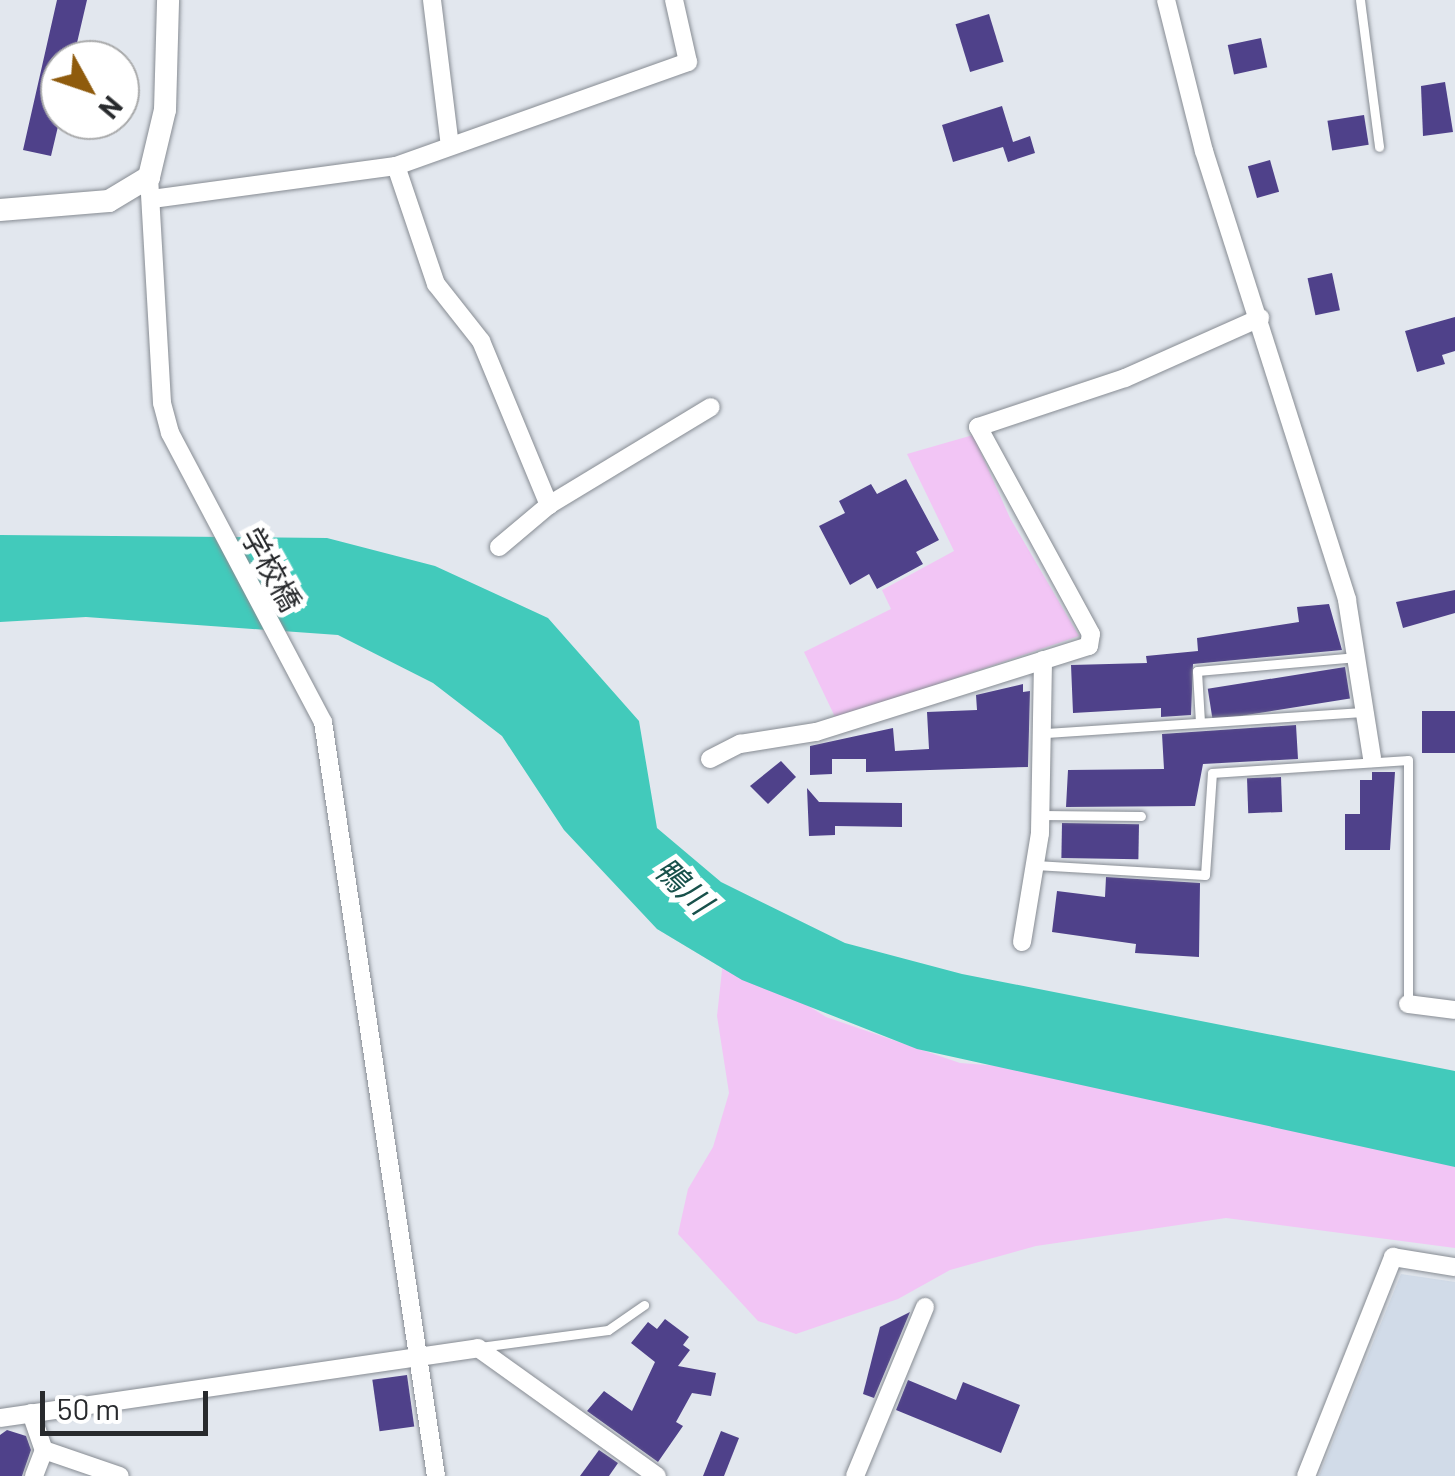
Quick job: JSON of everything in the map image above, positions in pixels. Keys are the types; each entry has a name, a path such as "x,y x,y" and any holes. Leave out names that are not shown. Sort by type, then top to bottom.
{"street":[{"path":"150,188 165,110 168,0"},
{"path":"432,0 450,146"},
{"path":"1166,0 1204,151 1260,318 1300,470 1347,600 1372,758"},
{"path":"0,210 109,201 150,188 396,166 688,62 680,1"},
{"path":"396,166 436,284 482,341 549,505"},
{"name":"学校橋","path":"150,188 162,404 196,487 323,722 436,1476"},
{"path":"710,759 740,744 816,732 1089,646 1091,634 978,426 1124,378 1260,318"},
{"path":"499,547 549,505 711,407"},
{"path":"1022,942 1040,815 1046,733 1043,660"},
{"path":"1408,1004 1455,1010"},
{"path":"1306,1476 1394,1257 1455,1267"},
{"path":"855,1476 925,1306"},
{"path":"0,1418 478,1348 657,1476"},
{"path":"30,1413 44,1450 34,1476"},
{"path":"44,1450 120,1476"}],"lane":[{"path":"1360,0 1379,147"},
{"path":"1200,722 1197,671 1357,656"},
{"path":"1046,733 1366,712"},
{"path":"1035,865 1205,875 1212,774 1372,758 1408,760 1408,1004"},
{"path":"1040,815 1141,816"},
{"path":"478,1348 608,1330 644,1305"}],"shaded area":[{"path":"973,435 1010,518 1079,636 836,719 804,652 891,609 882,590 954,551 907,454"},
{"path":"724,952 826,1017 960,1063 1041,1069 1455,1152 1455,1248 1226,1218 1036,1246 950,1270 898,1299 796,1334 758,1321 678,1234 688,1189 713,1147 729,1093 717,1016"},
{"path":"1401,1274 1455,1282 1455,1476 1319,1476"}],"water":[{"name":"鴨川","path":"0,535 327,538 435,566 548,618 639,721 657,828 721,882 845,943 962,974 1455,1071 1455,1167 917,1049 742,980 657,929 564,830 502,736 433,683 338,635 86,617 0,622"}],"building":[{"path":"57,0 87,0 78,40 48,40"},
{"path":"989,14 1004,62 970,72 956,24"},
{"path":"1261,38 1267,67 1234,74 1228,45"},
{"path":"40,75 40,140 55,140 51,156 23,150"},
{"path":"1445,82 1453,132 1423,136 1421,86"},
{"path":"1002,106 1013,142 1030,136 1035,153 1008,162 1003,147 953,162 942,125"},
{"path":"1364,115 1369,145 1332,150 1327,121"},
{"path":"1270,160 1279,192 1257,198 1248,166"},
{"path":"1332,273 1340,310 1315,315 1308,278"},
{"path":"1455,317 1455,351 1442,355 1445,364 1417,372 1405,331"},
{"path":"906,479 939,540 916,552 923,564 877,589 869,574 850,585 819,526 845,513 839,501 871,484 877,494"},
{"path":"1455,590 1455,613 1403,628 1396,602"},
{"path":"1329,604 1342,650 1193,664 1191,715 1161,717 1161,708 1073,713 1071,665 1147,663 1146,656 1198,651 1197,638 1299,622 1297,607"},
{"path":"1345,667 1350,699 1213,720 1208,689"},
{"path":"1023,684 1023,692 1030,691 1028,767 866,772 866,759 832,759 832,774 810,775 810,746 893,728 895,751 929,749 927,712 977,710 976,695"},
{"path":"1422,711 1455,711 1455,753 1422,753"},
{"path":"1296,725 1298,759 1203,764 1195,806 1066,807 1068,770 1164,769 1162,734"},
{"path":"781,761 796,777 768,804 750,786"},
{"path":"1372,772 1395,772 1390,850 1345,850 1345,814 1360,814 1360,780 1372,780"},
{"path":"1281,777 1282,812 1248,813 1247,778"},
{"path":"807,788 819,802 902,803 902,827 835,826 835,835 809,836"},
{"path":"1062,823 1139,824 1138,859 1061,858"},
{"path":"1106,877 1200,883 1199,957 1135,953 1136,944 1052,932 1057,891 1105,897"},
{"path":"910,1312 874,1398 863,1394 880,1327"},
{"path":"665,1319 689,1337 683,1345 690,1350 678,1366 716,1373 711,1396 692,1393 676,1422 683,1426 658,1462 587,1411 604,1391 632,1411 655,1362 631,1343 648,1322 657,1329"},
{"path":"407,1375 414,1426 380,1431 372,1380"},
{"path":"908,1380 956,1400 963,1382 1020,1405 1001,1453 896,1410"},
{"path":"7,1430 26,1436 31,1450 22,1476 0,1476 0,1435"},
{"path":"721,1431 739,1438 724,1476 703,1476"},
{"path":"599,1450 618,1463 609,1476 580,1476"}]}
